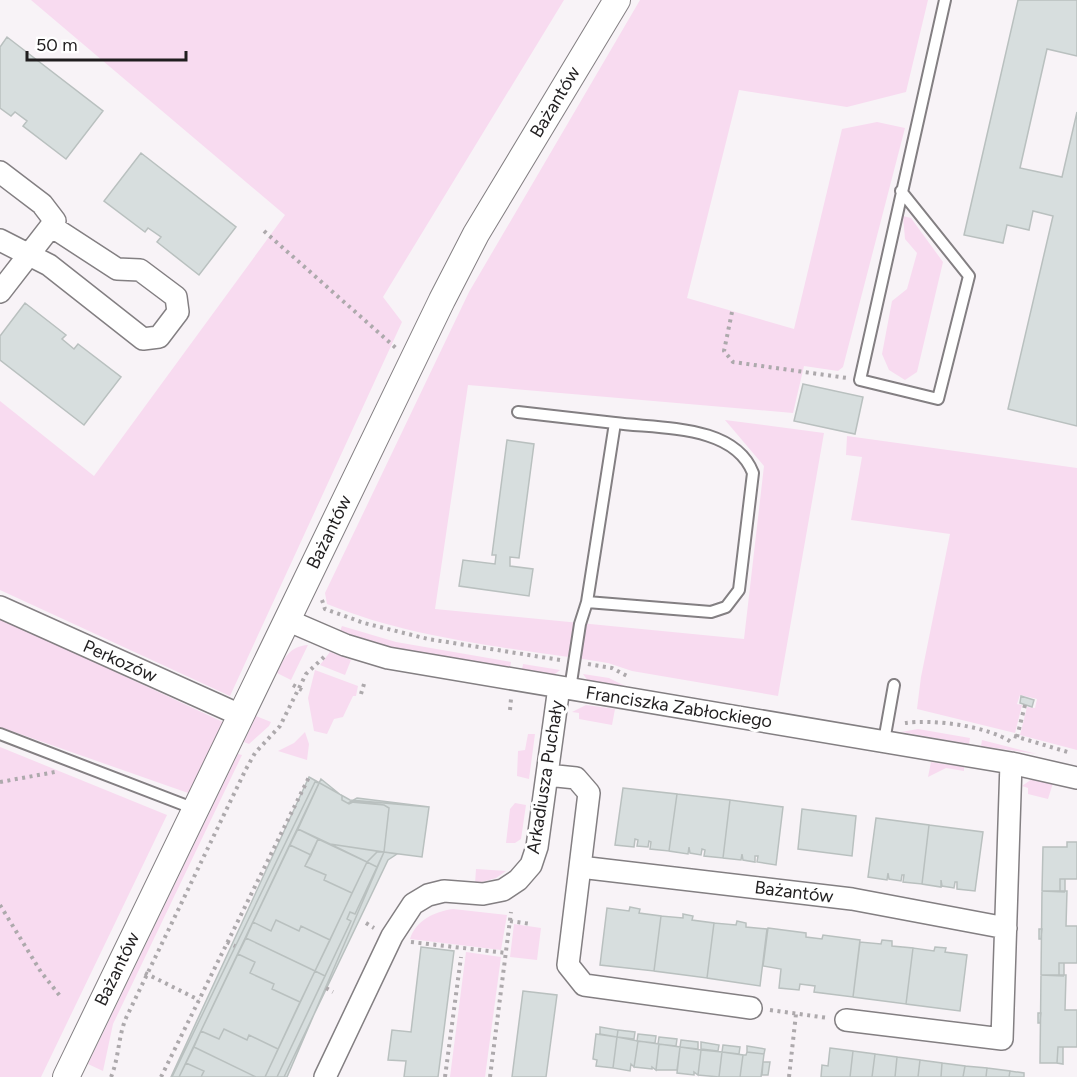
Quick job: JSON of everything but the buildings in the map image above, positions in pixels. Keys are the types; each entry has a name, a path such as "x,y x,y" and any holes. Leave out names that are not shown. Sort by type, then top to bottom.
{"street":[{"name":"Bażantów","path":"66,1077 240,715 476,234 617,0"},
{"path":"0,172 42,204 53,224 117,269 140,270 176,297 178,312 159,337 143,339 49,265 0,240"},
{"path":"0,292 53,224"},
{"name":"Perkozów","path":"0,607 240,715"},
{"name":"Franciszka Zabłockiego","path":"287,620 345,645 388,658 565,688 885,731 1012,753 1077,778"},
{"name":"Arkadiusza Puchały","path":"325,1077 392,936 413,904 428,895 444,891 483,894 503,890 518,880 531,865 537,847 547,775 565,688"},
{"path":"846,1020 1002,1040 1012,753"},
{"path":"547,775 576,778 589,793 568,965 584,985 751,1008"},
{"name":"Bażantów","path":"580,867 852,899 1006,928"}],"lane":[{"path":"901,191 969,276 938,399 860,380 901,191 945,0"},
{"path":"518,411 712,436 732,444 746,459 753,472 739,590 726,607 711,612 587,602"},
{"path":"565,688 574,662 580,624 587,602 615,423"},
{"path":"885,731 894,685"},
{"path":"0,734 195,809"}],"path":[{"path":"264,231 412,362"},
{"path":"732,312 724,351 733,362 860,380"},
{"path":"325,609 364,623 428,639 605,666 640,678"},
{"path":"111,1077 120,1034 147,974 246,769 255,753 280,726 300,689 302,680"},
{"path":"361,694 364,684"},
{"path":"293,685 300,689"},
{"path":"1025,705 1015,737 1077,755"},
{"path":"885,731 902,723 925,720 1000,734 1012,753"},
{"path":"0,782 87,767"},
{"path":"161,1077 309,777"},
{"path":"0,905 41,972 60,996"},
{"path":"490,1077 511,912"},
{"path":"510,921 531,924"},
{"path":"227,942 235,946"},
{"path":"404,942 506,953"},
{"path":"445,1077 461,957"},
{"path":"142,972 199,1000"},
{"path":"326,988 333,992"},
{"path":"751,1008 846,1020"},
{"path":"789,1077 796,1014"}],"shaded area":[{"path":"31,0 564,0 383,297 402,322 230,696 0,590 0,401 94,476 285,215"},
{"path":"640,0 928,0 906,92 847,107 739,90 687,298 794,329 842,129 877,122 905,128 843,367 838,371 804,366 793,413 468,385 435,609 744,639 764,466 725,420 824,433 778,696 632,671 608,663 430,635 327,604 325,593 469,292"},
{"path":"903,216 911,218 943,262 917,372 905,380 889,370 882,354 892,301 907,289 917,253 905,239"},
{"path":"847,436 1077,468 1077,750 1020,735 1027,707 1035,708 1037,699 1020,695 1017,704 1022,705 1015,733 917,709 921,677 950,534 851,520 862,457 846,455"},
{"path":"0,618 225,723 191,794 0,727"},
{"path":"342,626 396,642 511,662 510,668 394,648 340,631"},
{"path":"308,645 291,680 277,673 292,650"},
{"path":"330,652 351,660 345,675 320,665"},
{"path":"523,664 560,670 554,675 522,670"},
{"path":"315,670 358,686 356,696 353,696 343,717 334,719 327,734 314,731 308,698"},
{"path":"583,674 609,678 627,687 588,681"},
{"path":"586,705 615,709 612,725 579,719 579,713 572,712"},
{"path":"256,716 271,722 249,744 244,742"},
{"path":"918,729 970,738 969,744 901,732"},
{"path":"305,732 309,744 307,760 278,751 294,743"},
{"path":"528,734 535,734 529,779 517,776 518,751 525,750"},
{"path":"982,740 1037,754 981,746"},
{"path":"0,747 167,815 41,1077 0,1077"},
{"path":"238,754 242,755 113,1024 103,1071 88,1064"},
{"path":"931,762 964,767 964,771 946,768 928,777"},
{"path":"1032,779 1053,783 1048,799 1028,794 1028,788 1022,786"},
{"path":"515,803 526,805 521,839 515,843 506,843 510,809"},
{"path":"476,869 506,871 496,878 475,884"},
{"path":"453,909 507,915 501,950 410,939 421,922 439,912"},
{"path":"514,924 541,928 537,960 510,957"},
{"path":"466,952 501,957 485,1077 450,1077"}]}
